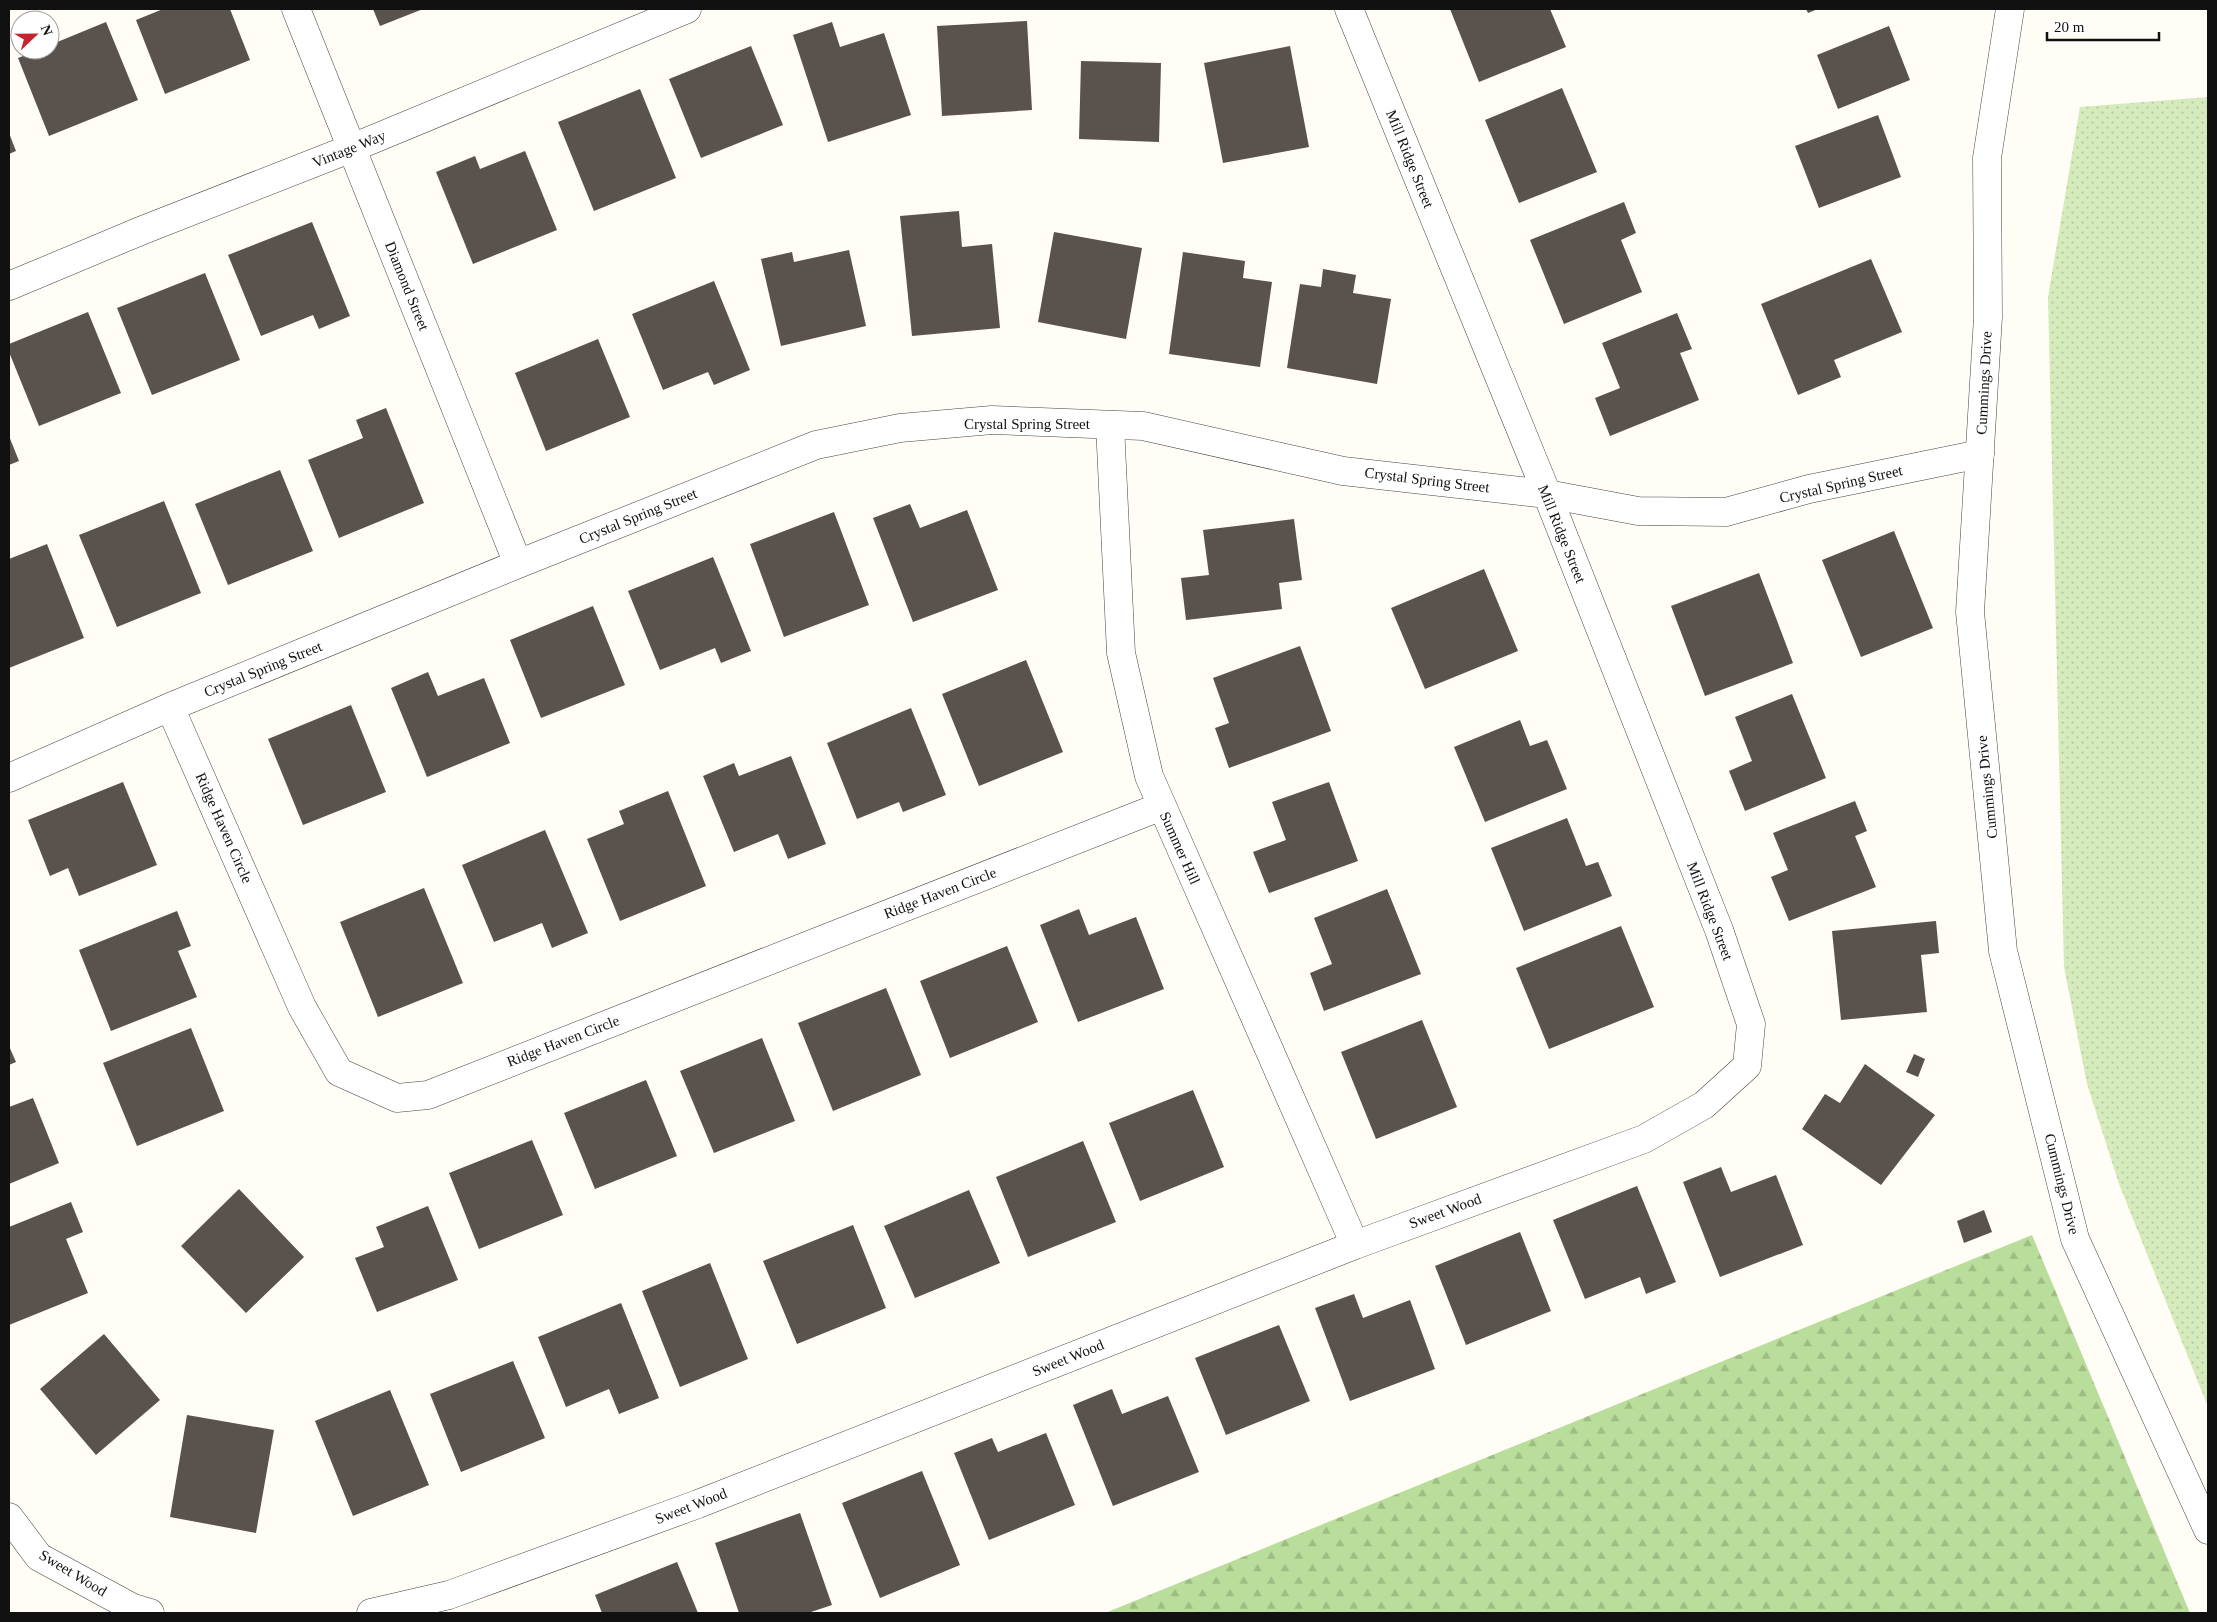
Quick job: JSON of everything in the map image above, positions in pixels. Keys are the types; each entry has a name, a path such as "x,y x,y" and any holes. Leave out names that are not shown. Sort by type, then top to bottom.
{"street":[{"name":"Diamond Street","path":"296,9 518,564"},
{"name":"Vintage Way","path":"9,286 143,230 352,148 687,9"},
{"name":"Mill Ridge Street","path":"1349,9 1547,494 1718,930 1751,1024 1746,1066"},
{"name":"Cummings Drive","path":"2010,9 1986,158 1988,317 1970,612 2003,951 2075,1239 2208,1530"},
{"name":"Crystal Spring Street","path":"9,778 170,707 518,564 816,446 900,428 992,420 1143,426 1344,471 1547,494 1638,511 1726,512 1809,489 1980,454"},
{"name":"Summer Hill","path":"1110,425 1121,653 1149,776 1355,1245"},
{"name":"Ridge Haven Circle","path":"170,707 302,1007 339,1072 397,1098 428,1095 1162,806"},
{"name":"Sweet Wood","path":"371,1613 449,1595 698,1504 1355,1245 1644,1139 1704,1105 1746,1066"},
{"name":"Sweet Wood","path":"9,1517 39,1557 133,1608 150,1613"}],"green space":[{"path":"2208,97 2208,1407 2119,1184 2087,1084 2064,967 2048,297 2080,107"},
{"path":"2032,1235 2190,1613 1105,1613"}],"building":[{"path":"163,9 230,9 250,60 165,94 136,20"},
{"path":"373,9 423,9 380,26"},
{"path":"1450,9 1550,9 1566,47 1479,82"},
{"path":"1806,9 1818,9 1808,13"},
{"path":"1027,21 1032,110 942,116 937,26"},
{"path":"106,22 138,100 49,136 19,60 60,60 60,41"},
{"path":"832,22 840,47 884,33 911,115 828,142 793,35"},
{"path":"1889,26 1910,80 1838,109 1817,55"},
{"path":"751,46 783,125 701,158 669,79"},
{"path":"1290,46 1309,147 1223,163 1204,63"},
{"path":"1081,61 1161,63 1159,142 1079,139"},
{"path":"1562,88 1597,172 1519,203 1485,120"},
{"path":"640,89 676,178 594,211 558,122"},
{"path":"1878,115 1901,177 1819,208 1795,146"},
{"path":"9,133 16,151 9,154"},
{"path":"525,151 557,230 473,264 436,172 475,156 480,169"},
{"path":"1624,202 1636,233 1621,240 1642,292 1564,324 1530,240"},
{"path":"959,211 962,247 992,244 1000,328 912,336 900,216"},
{"path":"312,222 350,316 319,329 313,315 261,336 228,255"},
{"path":"1054,232 1142,248 1126,339 1038,322"},
{"path":"849,250 866,326 781,346 761,259 792,252 794,262"},
{"path":"1183,252 1245,261 1243,278 1272,282 1260,367 1169,354"},
{"path":"1871,259 1902,332 1834,360 1841,377 1798,395 1761,304"},
{"path":"1323,269 1356,275 1353,293 1391,299 1377,384 1287,368 1300,284 1321,287"},
{"path":"205,273 240,360 152,395 117,308"},
{"path":"714,281 750,370 714,385 708,372 663,390 632,314"},
{"path":"88,312 121,393 39,426 9,352 9,344"},
{"path":"1677,313 1692,349 1680,353 1699,400 1610,436 1595,398 1620,388 1602,343"},
{"path":"598,339 630,417 546,451 515,373"},
{"path":"386,408 424,503 339,538 308,460 363,438 356,420"},
{"path":"9,436 19,461 9,465"},
{"path":"280,470 313,551 228,585 195,504"},
{"path":"164,501 201,593 117,627 79,535"},
{"path":"910,504 920,528 967,510 998,590 913,622 873,518"},
{"path":"834,512 869,605 784,637 750,544"},
{"path":"1294,519 1302,580 1279,583 1282,609 1186,620 1181,578 1209,575 1203,530"},
{"path":"1894,531 1933,628 1861,657 1822,560"},
{"path":"47,544 84,638 9,668 9,559"},
{"path":"713,557 751,651 721,663 715,648 660,670 628,591"},
{"path":"1484,569 1518,651 1425,689 1391,608"},
{"path":"1759,573 1793,663 1705,696 1671,606"},
{"path":"593,606 625,685 541,718 510,640"},
{"path":"1300,646 1331,731 1229,768 1215,728 1229,723 1213,678"},
{"path":"1026,660 1063,752 979,786 942,694"},
{"path":"428,672 438,696 484,678 510,743 427,777 391,688"},
{"path":"1792,694 1826,778 1745,811 1729,771 1752,761 1735,717"},
{"path":"351,705 386,792 303,825 268,739"},
{"path":"911,708 946,795 903,812 899,802 857,819 827,743"},
{"path":"1520,720 1530,746 1547,740 1567,789 1485,822 1454,747"},
{"path":"791,756 826,844 788,859 778,834 734,852 703,776 734,763 739,776"},
{"path":"123,782 157,865 79,896 68,868 50,876 28,820"},
{"path":"1329,782 1358,861 1269,893 1253,852 1286,840 1272,802"},
{"path":"668,791 706,886 620,921 587,839 624,824 619,811"},
{"path":"1855,801 1867,831 1855,836 1876,887 1789,921 1771,877 1788,870 1773,833"},
{"path":"1567,818 1586,866 1598,862 1612,896 1524,931 1491,848"},
{"path":"545,830 588,933 552,948 542,923 494,942 462,865"},
{"path":"424,888 463,983 378,1017 340,922"},
{"path":"1387,889 1421,974 1324,1011 1310,973 1332,964 1314,918"},
{"path":"1079,909 1089,935 1136,917 1164,989 1078,1022 1040,925"},
{"path":"177,911 191,946 178,951 197,997 111,1031 79,950"},
{"path":"1936,921 1939,953 1921,955 1927,1012 1841,1020 1832,931"},
{"path":"1621,926 1654,1007 1549,1049 1516,968"},
{"path":"1007,946 1038,1022 950,1058 920,981"},
{"path":"886,988 921,1075 833,1111 798,1023"},
{"path":"1422,1020 1457,1107 1376,1139 1341,1052"},
{"path":"191,1028 224,1111 137,1146 103,1063"},
{"path":"762,1038 795,1121 714,1153 680,1071"},
{"path":"9,1046 16,1062 9,1065"},
{"path":"1914,1054 1925,1059 1918,1077 1906,1072"},
{"path":"1865,1064 1935,1115 1881,1185 1802,1129 1825,1094 1840,1103"},
{"path":"646,1080 677,1156 595,1189 564,1113"},
{"path":"1193,1090 1224,1167 1140,1201 1109,1123"},
{"path":"33,1098 59,1163 9,1184 9,1107"},
{"path":"532,1140 563,1215 479,1249 449,1173"},
{"path":"1083,1141 1116,1222 1028,1257 996,1177"},
{"path":"1721,1167 1731,1192 1776,1175 1803,1245 1720,1277 1683,1182"},
{"path":"1637,1186 1676,1282 1646,1294 1640,1277 1585,1299 1553,1220"},
{"path":"239,1189 304,1257 246,1313 181,1246"},
{"path":"969,1190 1000,1263 915,1298 884,1226"},
{"path":"71,1202 83,1232 66,1239 88,1293 9,1325 9,1227"},
{"path":"428,1206 458,1280 377,1312 355,1258 384,1247 376,1227"},
{"path":"1984,1210 1992,1232 1964,1243 1957,1221"},
{"path":"853,1225 886,1308 797,1344 763,1261"},
{"path":"1520,1232 1551,1311 1466,1345 1435,1266"},
{"path":"710,1263 748,1359 680,1387 642,1291"},
{"path":"1354,1294 1363,1318 1410,1300 1435,1369 1350,1401 1315,1308"},
{"path":"621,1303 659,1398 619,1414 609,1389 566,1407 538,1337"},
{"path":"1279,1325 1310,1401 1226,1435 1195,1358"},
{"path":"104,1334 160,1400 96,1455 40,1389"},
{"path":"513,1361 545,1438 461,1472 430,1394"},
{"path":"1112,1389 1122,1414 1168,1396 1199,1472 1113,1506 1073,1405"},
{"path":"390,1390 429,1485 353,1516 315,1421"},
{"path":"187,1415 274,1430 256,1533 170,1517"},
{"path":"1046,1433 1075,1505 989,1540 954,1453 992,1438 998,1452"},
{"path":"922,1471 960,1565 880,1598 842,1503"},
{"path":"800,1513 832,1605 808,1613 739,1613 715,1543"},
{"path":"677,1562 698,1613 602,1613 595,1595"}]}
